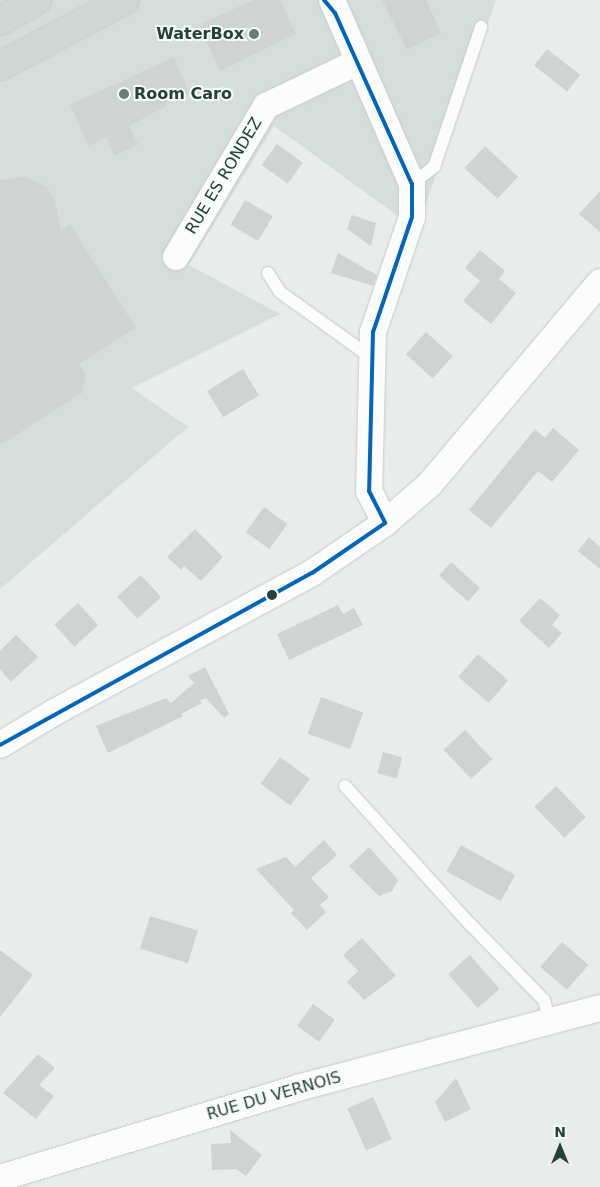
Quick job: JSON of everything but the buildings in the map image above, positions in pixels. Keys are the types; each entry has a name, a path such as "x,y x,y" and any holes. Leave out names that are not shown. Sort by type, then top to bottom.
{"main road":[{"path":"0,21 37,0"},
{"path":"0,66 125,0"}],"street":[{"path":"330,4 412,184 412,218 374,332 369,491 385,523"},
{"name":"RUE ES RONDEZ","path":"176,257 266,106 358,62"},
{"path":"0,745 53,713 312,573 385,523 430,484 596,294"},
{"name":"RUE DU VERNOIS","path":"0,1178 302,1087 600,1008"}],"lane":[{"path":"412,184 434,167 481,27"},
{"path":"268,273 280,292 372,358"},
{"path":"345,786 469,923 544,1000 550,1021"}],"shaded area":[{"path":"0,0 496,0 417,230 274,126 189,265 280,314 132,388 188,427 0,589"}],"transit line":[{"path":"324,0 335,13 412,184 412,217 373,332 369,491 385,523"},
{"path":"0,745 312,573 385,523"}],"place":[{"name":"WaterBox","path":"254,34"},
{"name":"Room Caro","path":"124,94"}]}
